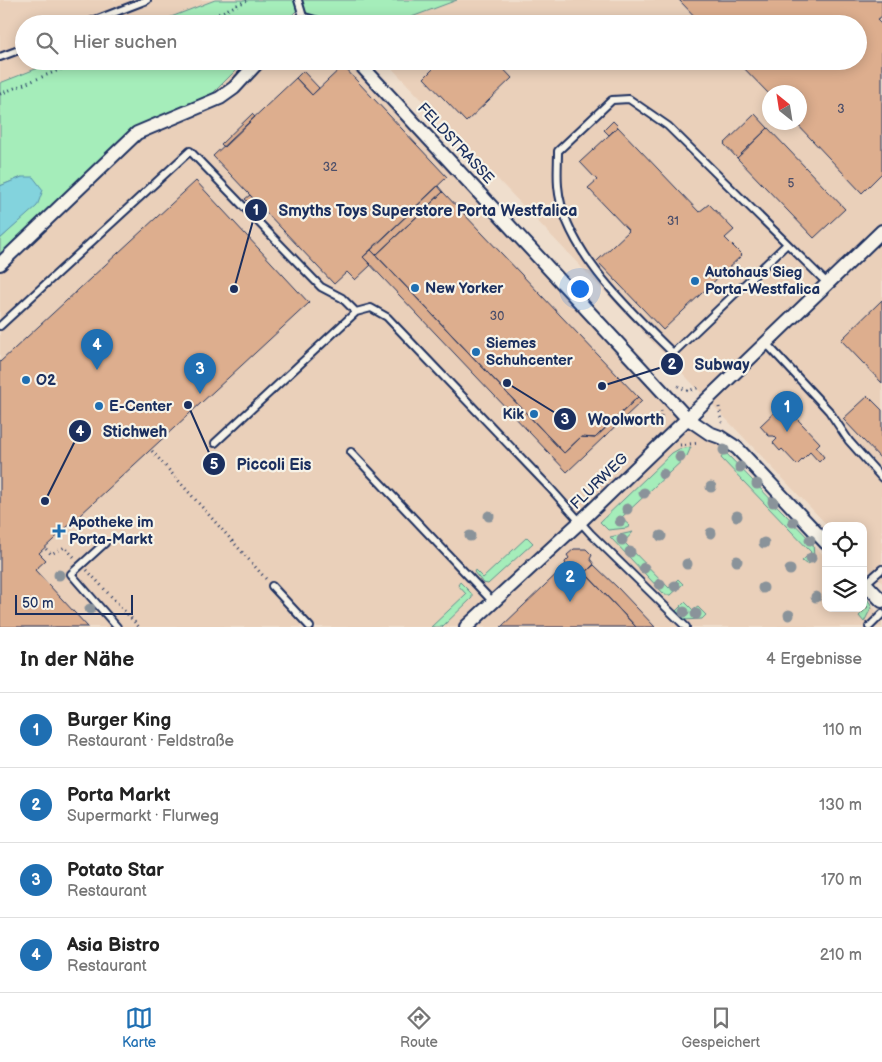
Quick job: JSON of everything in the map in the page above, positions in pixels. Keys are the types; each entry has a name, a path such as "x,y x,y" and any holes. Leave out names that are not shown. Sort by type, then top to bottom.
{"street":[{"path":"0,264 137,133 220,98 234,88 251,70"},
{"name":"FELDSTRASSE","path":"365,70 687,418 709,433 720,437 737,448 822,539"},
{"name":"FLURWEG","path":"466,627 580,522 882,231"},
{"path":"867,585 882,601"}],"lane":[{"path":"108,15 147,0"},
{"path":"298,0 300,15"},
{"path":"0,57 15,51"},
{"path":"787,244 672,353 601,278 579,244 564,213 558,187 558,151 612,100 629,99 668,126 827,283"},
{"path":"0,326 190,151 321,287 342,298 356,312"},
{"path":"215,443 356,312 370,308 387,317 580,522 686,627"},
{"path":"766,342 830,411 849,441 882,478"},
{"path":"351,452 493,602"},
{"path":"105,543 72,574 117,627"},
{"path":"867,580 882,569"},
{"path":"272,586 310,627"},
{"path":"869,627 882,614"}],"path":[{"path":"216,15 248,0"},
{"path":"0,94 59,70"},
{"path":"152,451 272,586"},
{"path":"46,549 51,554 64,547 139,627"}],"shaded area":[{"path":"0,0 215,0 176,15 15,15 15,70 33,70 0,83"},
{"path":"457,0 882,0 882,583 867,567 867,522 824,522 394,70 867,70 867,15 417,15"},
{"path":"236,70 363,70 822,554 822,612 867,612 867,601 882,617 882,627 0,627 0,261 132,130 213,93"}],"green space":[{"path":"215,0 457,0 417,15 306,15 296,11 292,15 176,15"},
{"path":"33,70 236,70 213,93 132,130 0,261 0,239 36,206 22,177 0,186 0,83"},
{"path":"691,447 687,456 621,518 630,526 608,530 600,522 672,453 679,449"},
{"path":"725,452 813,543 814,557 810,563 806,564 802,561 811,552 721,458"},
{"path":"633,532 624,542 669,588 678,579 683,584 671,595 665,595 610,537"},
{"path":"527,537 533,543 488,584 483,583 474,572 475,570 483,578"},
{"path":"460,582 472,594 472,598 442,627 431,627 466,594 458,585"},
{"path":"867,599 872,606 864,622 859,616 863,612 867,612"},
{"path":"685,602 693,610 698,607 706,615 702,619 683,620 675,612"}],"water":[{"path":"22,177 33,177 43,190 37,206 0,239 0,186"}],"building":[{"path":"679,0 882,0 882,16 877,20 882,25 882,173 862,193 803,130 807,130 807,85 762,85 762,87 746,70 867,70 867,15 693,15"},
{"path":"339,70 347,70 447,177 363,257 371,265 355,280 347,272 334,284 213,156 296,78 312,95"},
{"path":"432,70 504,70 512,78 466,122 424,78"},
{"path":"303,71 319,88 312,95 296,78"},
{"path":"252,114 255,117 224,147 221,144"},
{"path":"755,114 762,122 762,130 766,130 737,158 724,144"},
{"path":"613,121 618,126 609,135 604,130"},
{"path":"618,127 699,212 709,204 734,230 725,238 742,255 663,330 597,261 629,231 588,188 597,180 580,162"},
{"path":"766,130 770,130 845,209 814,238 737,158"},
{"name":"E-Center","path":"196,181 309,303 39,553 46,560 35,570 88,627 0,627 0,362"},
{"path":"438,186 443,192 376,255 371,250"},
{"path":"443,192 638,397 595,438 581,437 564,453 376,255"},
{"path":"250,195 256,201 252,206 245,199"},
{"path":"371,250 564,453 581,437 595,438 638,397 642,401 567,472 363,257"},
{"path":"882,300 882,383 841,340"},
{"path":"868,396 882,410 882,460 843,419"},
{"path":"783,404 820,443 816,447 824,457 819,462 810,452 797,465 782,449 780,451 773,443 777,439 774,436 769,436 760,426"},
{"path":"574,549 586,549 592,555 590,559 594,564 585,573 636,627 501,627 566,565 565,562 569,558 567,555"},
{"path":"594,565 655,627 636,627 585,573"}],"place":[{"name":"Autohaus Sieg Porta-Westfalica","path":"695,281"},
{"name":"New Yorker","path":"415,288"},
{"name":"Smyths Toys Superstore Porta Westfalica","path":"234,289"},
{"name":"Siemes Schuhcenter","path":"476,352"},
{"name":"Asia Bistro","path":"97,370"},
{"name":"O2","path":"26,380"},
{"name":"Woolworth","path":"507,383"},
{"name":"Subway","path":"602,386"},
{"name":"Potato Star","path":"200,394"},
{"name":"Piccoli Eis","path":"188,405"},
{"name":"E-Center","path":"99,406"},
{"name":"Kik","path":"534,414"},
{"name":"Burger King","path":"787,432"},
{"name":"Stichweh","path":"45,501"},
{"name":"Apotheke im Porta-Markt","path":"59,531"},
{"name":"Porta Markt","path":"570,602"}]}
